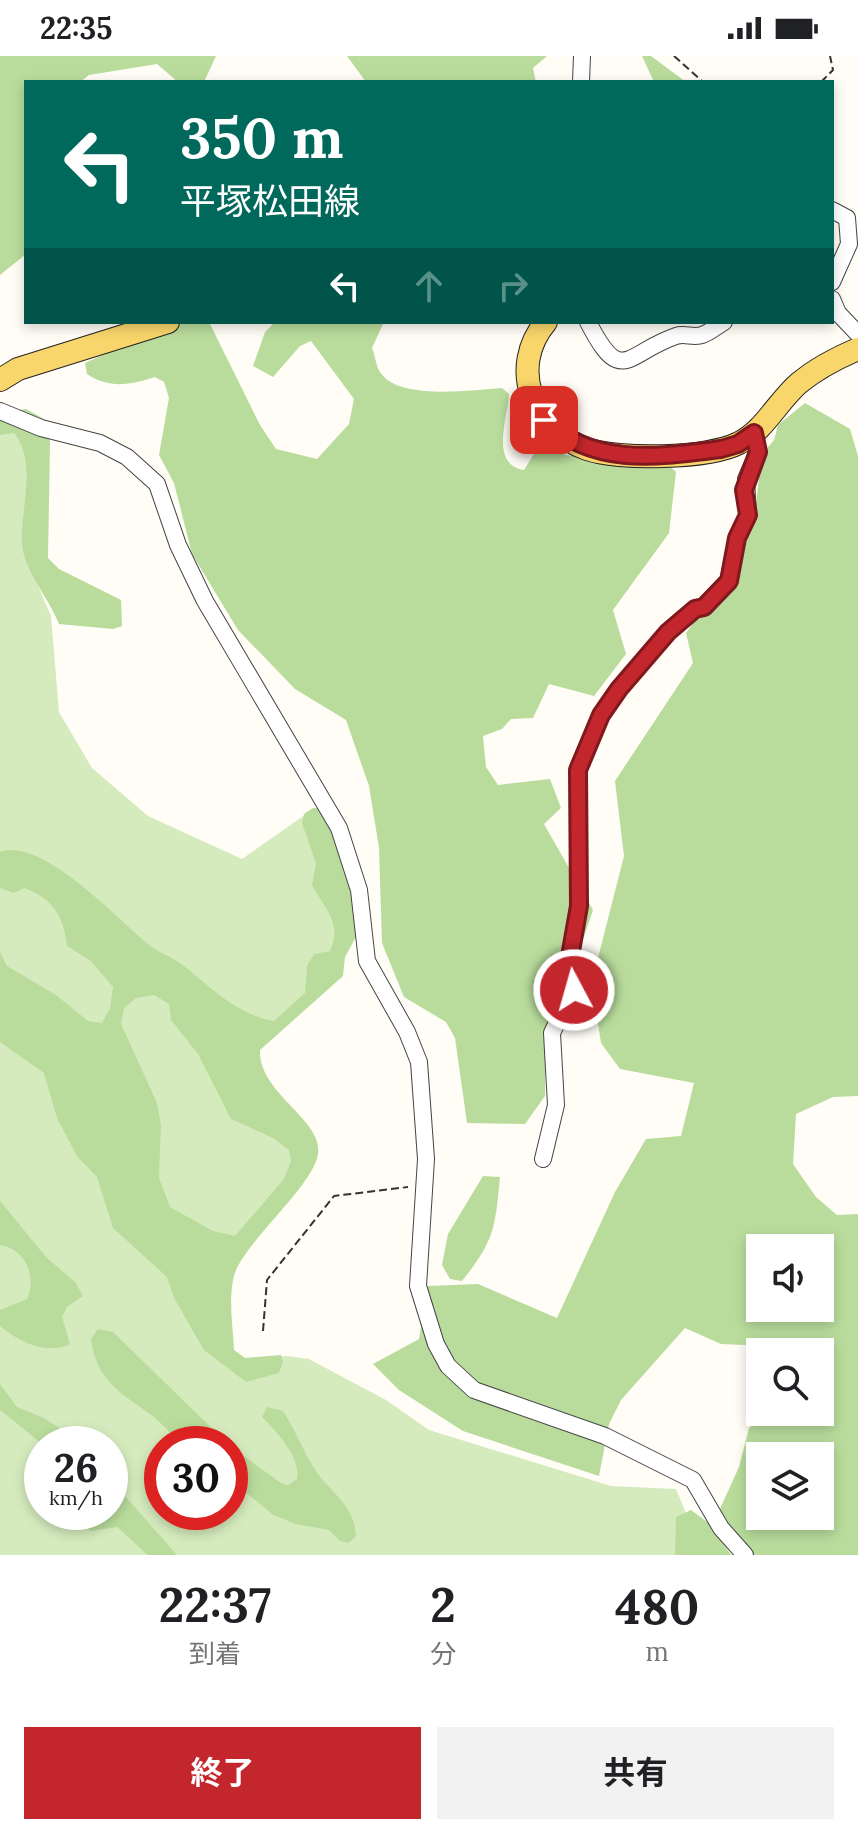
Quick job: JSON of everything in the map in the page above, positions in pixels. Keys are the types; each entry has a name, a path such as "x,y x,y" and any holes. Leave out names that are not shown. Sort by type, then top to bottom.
{"main road":[{"path":"0,380 18,369 162,324"},
{"path":"544,324 534,336 528,352 528,389 544,420 574,444 608,454 688,453 738,444 754,433 800,383 858,349"}],"street":[{"path":"581,80 582,56"},
{"path":"834,278 849,244 840,214"},
{"path":"834,304 838,313 858,334"},
{"path":"589,324 609,358 619,361 634,359 679,335 701,336 721,324"},
{"path":"0,411 41,428 100,443 127,457 157,484 178,545 205,601 339,828 359,890 367,961 407,1032 419,1062 426,1127 426,1183 418,1286 436,1344 448,1366 474,1390 605,1436 693,1480 721,1528 745,1555"},
{"path":"543,1159 556,1105 552,1033 576,983 569,962 579,906 578,770 601,715 619,689 668,632 695,609 704,607 729,581 737,538 748,515 744,490 758,452 754,433"}],"path":[{"path":"674,56 701,80"},
{"path":"823,80 833,70 830,56"},
{"path":"263,1331 267,1280 334,1196 346,1192 381,1193 426,1183"}],"green space":[{"path":"0,56 216,56 205,80 176,80 157,64 89,75 83,80 24,80 24,256 0,275"},
{"path":"347,56 547,56 533,68 536,80 365,80"},
{"path":"642,56 651,56 683,80 653,80"},
{"path":"171,324 210,324 260,425 276,449 317,459 349,424 354,399 311,341 300,346 273,377 253,366 265,332 273,324 383,324 372,348 380,372 389,381 402,387 436,392 502,388 509,394 503,439 507,459 513,466 524,470 540,444 565,455 671,467 676,472 669,533 613,610 626,654 594,696 549,684 533,718 511,719 502,729 483,736 486,767 498,785 550,779 561,808 544,824 593,910 562,1003 546,1026 545,1096 525,1124 467,1123 455,1038 446,1022 404,997 382,943 379,848 369,786 346,720 295,689 238,630 192,554 174,483 159,455 169,398 164,382 155,377 129,384 112,384 87,374 85,363"},
{"path":"805,403 850,429 858,456 858,1096 833,1097 796,1114 793,1164 816,1197 837,1215 858,1214 858,1555 743,1555 719,1511 739,1467 749,1428 751,1426 834,1426 834,1338 746,1338 746,1345 721,1344 685,1328 621,1400 609,1424 599,1476 463,1431 399,1390 373,1364 419,1339 428,1286 478,1284 557,1318 615,1192 646,1139 681,1136 694,1083 620,1069 601,1043 594,997 597,962 624,856 615,781 693,663 686,633 738,560 754,519 762,454 774,440 778,425"},
{"path":"26,409 44,419 50,442 48,558 59,569 121,600 122,626 113,629 59,624 27,564 22,544 27,472 25,458 14,433 0,435 0,412"},
{"path":"33,416 42,461 24,553 51,616 59,712 92,768 148,816 242,859 309,812 350,939 317,998 267,1043 247,1043 306,1158 226,1279 230,1353 247,1362 286,1356 309,1359 386,1400 429,1430 611,1486 676,1489 693,1530 716,1555 0,1555 0,424"},
{"path":"318,808 335,836 346,868 358,933 345,957 343,976 260,1050 269,1080 311,1129 318,1154 304,1182 250,1248 234,1276 231,1303 234,1350 245,1358 281,1355 283,1362 279,1373 246,1382 204,1350 174,1298 167,1277 113,1228 97,1177 77,1156 57,1118 44,1073 0,1042 0,952 7,966 56,995 88,1021 102,1023 110,1008 113,987 91,961 67,946 60,918 50,903 24,888 14,893 0,888 0,852 17,850 57,868 152,947 180,963 235,1006 274,1021 305,993 307,966 314,954 330,951 333,941 330,916 312,885 316,863 302,823 304,814","holes":["154,995 169,1004 171,1020 198,1054 231,1119 273,1138 289,1150 291,1161 284,1179 235,1236 213,1231 170,1207 159,1178 161,1125 157,1103 121,1024 124,1008 136,998"]},
{"path":"483,1176 500,1177 492,1233 462,1281 450,1279 442,1265 448,1234"},
{"path":"0,1201 46,1257 76,1283 83,1296 67,1307 62,1317 70,1344 42,1348 15,1337 0,1326 0,1310 27,1299 31,1282 23,1258 0,1245"},
{"path":"98,1329 113,1332 210,1426 164,1426 105,1377 91,1339"},
{"path":"0,1384 17,1407 56,1426 24,1426 24,1429 0,1410"},
{"path":"267,1407 283,1411 316,1471 349,1511 356,1536 349,1543 340,1541 329,1530 295,1524 272,1514 248,1494 248,1459 281,1483 288,1485 297,1479 292,1454 262,1417"},
{"path":"128,1499 144,1518 144,1530 155,1530 177,1555 148,1555 120,1530 128,1530"},
{"path":"691,1510 710,1524 731,1555 675,1555 676,1517"}],"route":[{"path":"544,420 574,444 608,454 688,453 721,449 738,444 754,433 758,452 746,479 744,490 748,515 737,538 729,581 704,607 695,609 668,632 610,700 578,770 579,906 569,955 576,983 574,990"}]}
